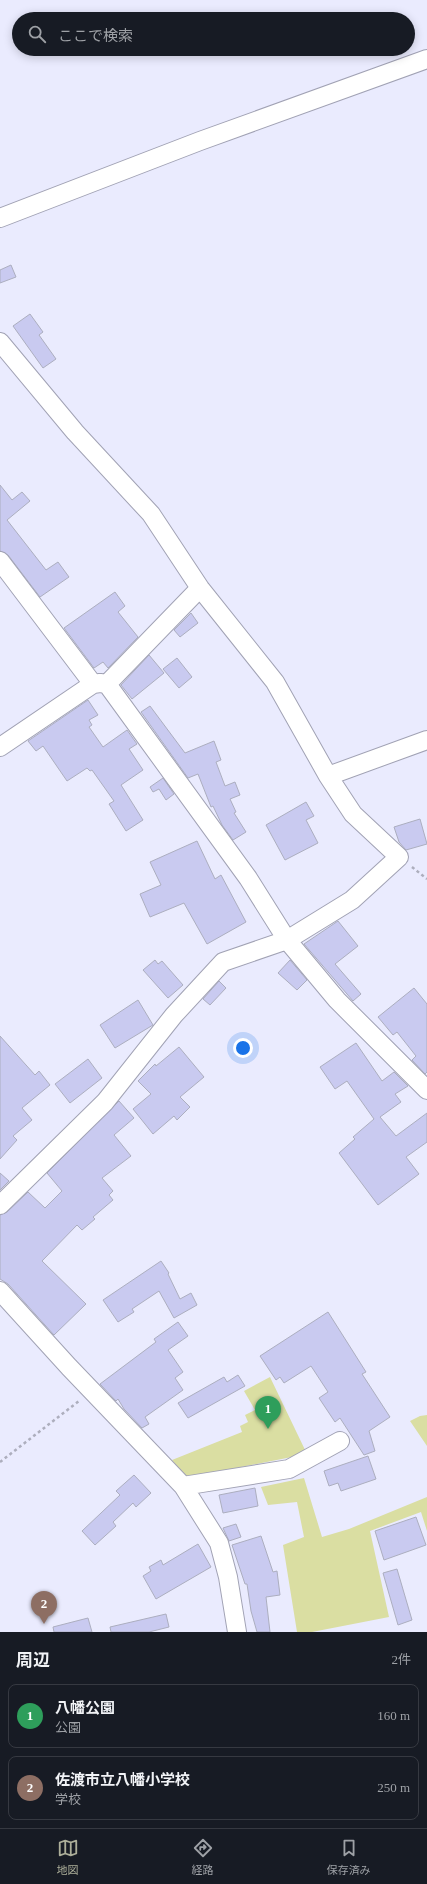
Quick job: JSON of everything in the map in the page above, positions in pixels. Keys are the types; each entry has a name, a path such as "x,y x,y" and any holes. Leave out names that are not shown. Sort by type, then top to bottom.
{"street":[{"path":"0,218 200,141 427,59"},
{"path":"0,342 75,432 151,514 200,588 275,682 328,776 353,814 399,857 352,900 287,940 222,962 174,1015 105,1102 0,1205"},
{"path":"0,561 100,684 213,829 248,878 287,940 337,1000 427,1090"},
{"path":"0,747 100,684 200,588"},
{"path":"328,776 427,740"},
{"path":"0,1291 92,1391 183,1486 219,1543 228,1576 237,1632"},
{"path":"183,1486 289,1469 340,1441"}],"path":[{"path":"0,1462 92,1391"}],"green space":[{"path":"270,1377 307,1454 186,1478 172,1460 242,1432 240,1426 248,1422 245,1415 255,1410 244,1391"},
{"path":"427,1415 427,1446 410,1421 420,1416"},
{"path":"304,1478 322,1537 349,1529 427,1497 427,1531 421,1512 370,1531 389,1617 312,1632 297,1632 283,1545 304,1537 297,1502 268,1505 261,1487"}],"building":[{"path":"11,265 16,277 0,283 0,270"},
{"path":"30,314 43,332 39,335 56,359 43,368 13,326"},
{"path":"0,485 12,500 22,492 30,501 7,520 46,570 58,562 69,577 40,597 8,555 0,551"},
{"path":"115,592 125,606 118,612 138,637 108,668 103,662 94,668 64,628"},
{"path":"191,613 198,623 180,637 174,630"},
{"path":"149,655 164,673 132,699 121,685"},
{"path":"177,658 192,677 179,688 163,669"},
{"path":"88,700 98,715 89,720 92,725 89,727 103,747 127,730 137,744 129,749 143,770 121,785 143,820 126,831 109,804 114,801 92,770 90,771 87,768 67,781 43,746 36,751 28,741"},
{"path":"150,706 185,753 214,741 221,760 216,762 225,786 235,782 240,795 230,799 236,812 234,813 246,832 233,840 222,825 213,806 211,807 198,774 188,778 141,712"},
{"path":"163,778 174,794 166,800 159,789 153,792 150,787"},
{"path":"306,802 314,816 306,820 318,843 285,860 266,825"},
{"path":"420,819 427,844 406,850 399,842 394,827"},
{"path":"197,841 215,879 221,875 246,922 207,944 184,903 150,917 140,894 161,885 150,862"},
{"path":"338,921 358,946 335,964 361,994 353,1001 304,944"},
{"path":"155,960 158,964 162,961 183,985 168,998 143,970"},
{"path":"290,960 307,980 297,990 278,973"},
{"path":"219,981 226,988 210,1005 203,999"},
{"path":"414,988 427,1004 427,1072 425,1074 412,1060 416,1056 397,1032 393,1035 378,1017"},
{"path":"138,1000 153,1025 115,1048 100,1025"},
{"path":"0,1036 35,1075 39,1071 50,1085 22,1108 32,1120 13,1136 17,1140 0,1159"},
{"path":"356,1043 382,1081 394,1072 408,1086 395,1094 401,1102 380,1117 396,1136 427,1113 427,1142 406,1157 419,1174 378,1205 339,1153 355,1139 353,1137 374,1119 347,1081 335,1089 320,1067"},
{"path":"179,1047 204,1077 180,1097 190,1107 177,1120 174,1116 153,1134 133,1109 151,1094 138,1081 155,1064 156,1066"},
{"path":"88,1059 102,1078 70,1103 55,1084"},
{"path":"119,1101 134,1118 114,1135 131,1156 102,1178 113,1191 109,1195 113,1200 93,1217 95,1219 82,1230 77,1225 42,1261 86,1304 54,1335 8,1284 0,1279 0,1215 7,1212 28,1192 45,1208 62,1191 47,1173"},
{"path":"0,1173 9,1181 0,1190"},
{"path":"161,1261 169,1273 168,1274 180,1299 191,1293 197,1305 174,1318 159,1291 132,1309 134,1312 118,1322 103,1300"},
{"path":"328,1312 366,1372 362,1374 390,1417 369,1431 375,1451 364,1455 340,1418 335,1422 319,1398 328,1392 311,1366 284,1383 280,1377 276,1380 260,1356"},
{"path":"178,1322 188,1336 168,1350 183,1372 175,1378 183,1390 145,1417 149,1424 142,1428 124,1409 118,1399 116,1401 100,1384 156,1342 154,1339"},
{"path":"238,1375 245,1386 188,1418 178,1403 224,1377 227,1382"},
{"path":"368,1456 376,1479 341,1491 338,1483 329,1486 324,1471"},
{"path":"134,1475 151,1493 136,1507 133,1503 113,1522 116,1526 95,1545 82,1531 120,1495 116,1491"},
{"path":"255,1488 258,1506 223,1513 219,1495"},
{"path":"416,1517 426,1545 384,1560 375,1531"},
{"path":"236,1524 241,1537 229,1541 223,1528"},
{"path":"261,1536 273,1572 277,1571 280,1595 266,1597 270,1632 257,1632 251,1611 247,1584 245,1584 232,1545"},
{"path":"198,1544 211,1567 156,1599 143,1576 151,1571 149,1567 161,1560 163,1565"},
{"path":"397,1569 412,1620 398,1625 383,1573"},
{"path":"166,1614 169,1627 149,1632 111,1632 110,1627"},
{"path":"88,1618 92,1632 54,1632 53,1627"}],"place":[{"name":"八幡公園","path":"268,1429"},
{"name":"佐渡市立八幡小学校","path":"44,1624"}]}
